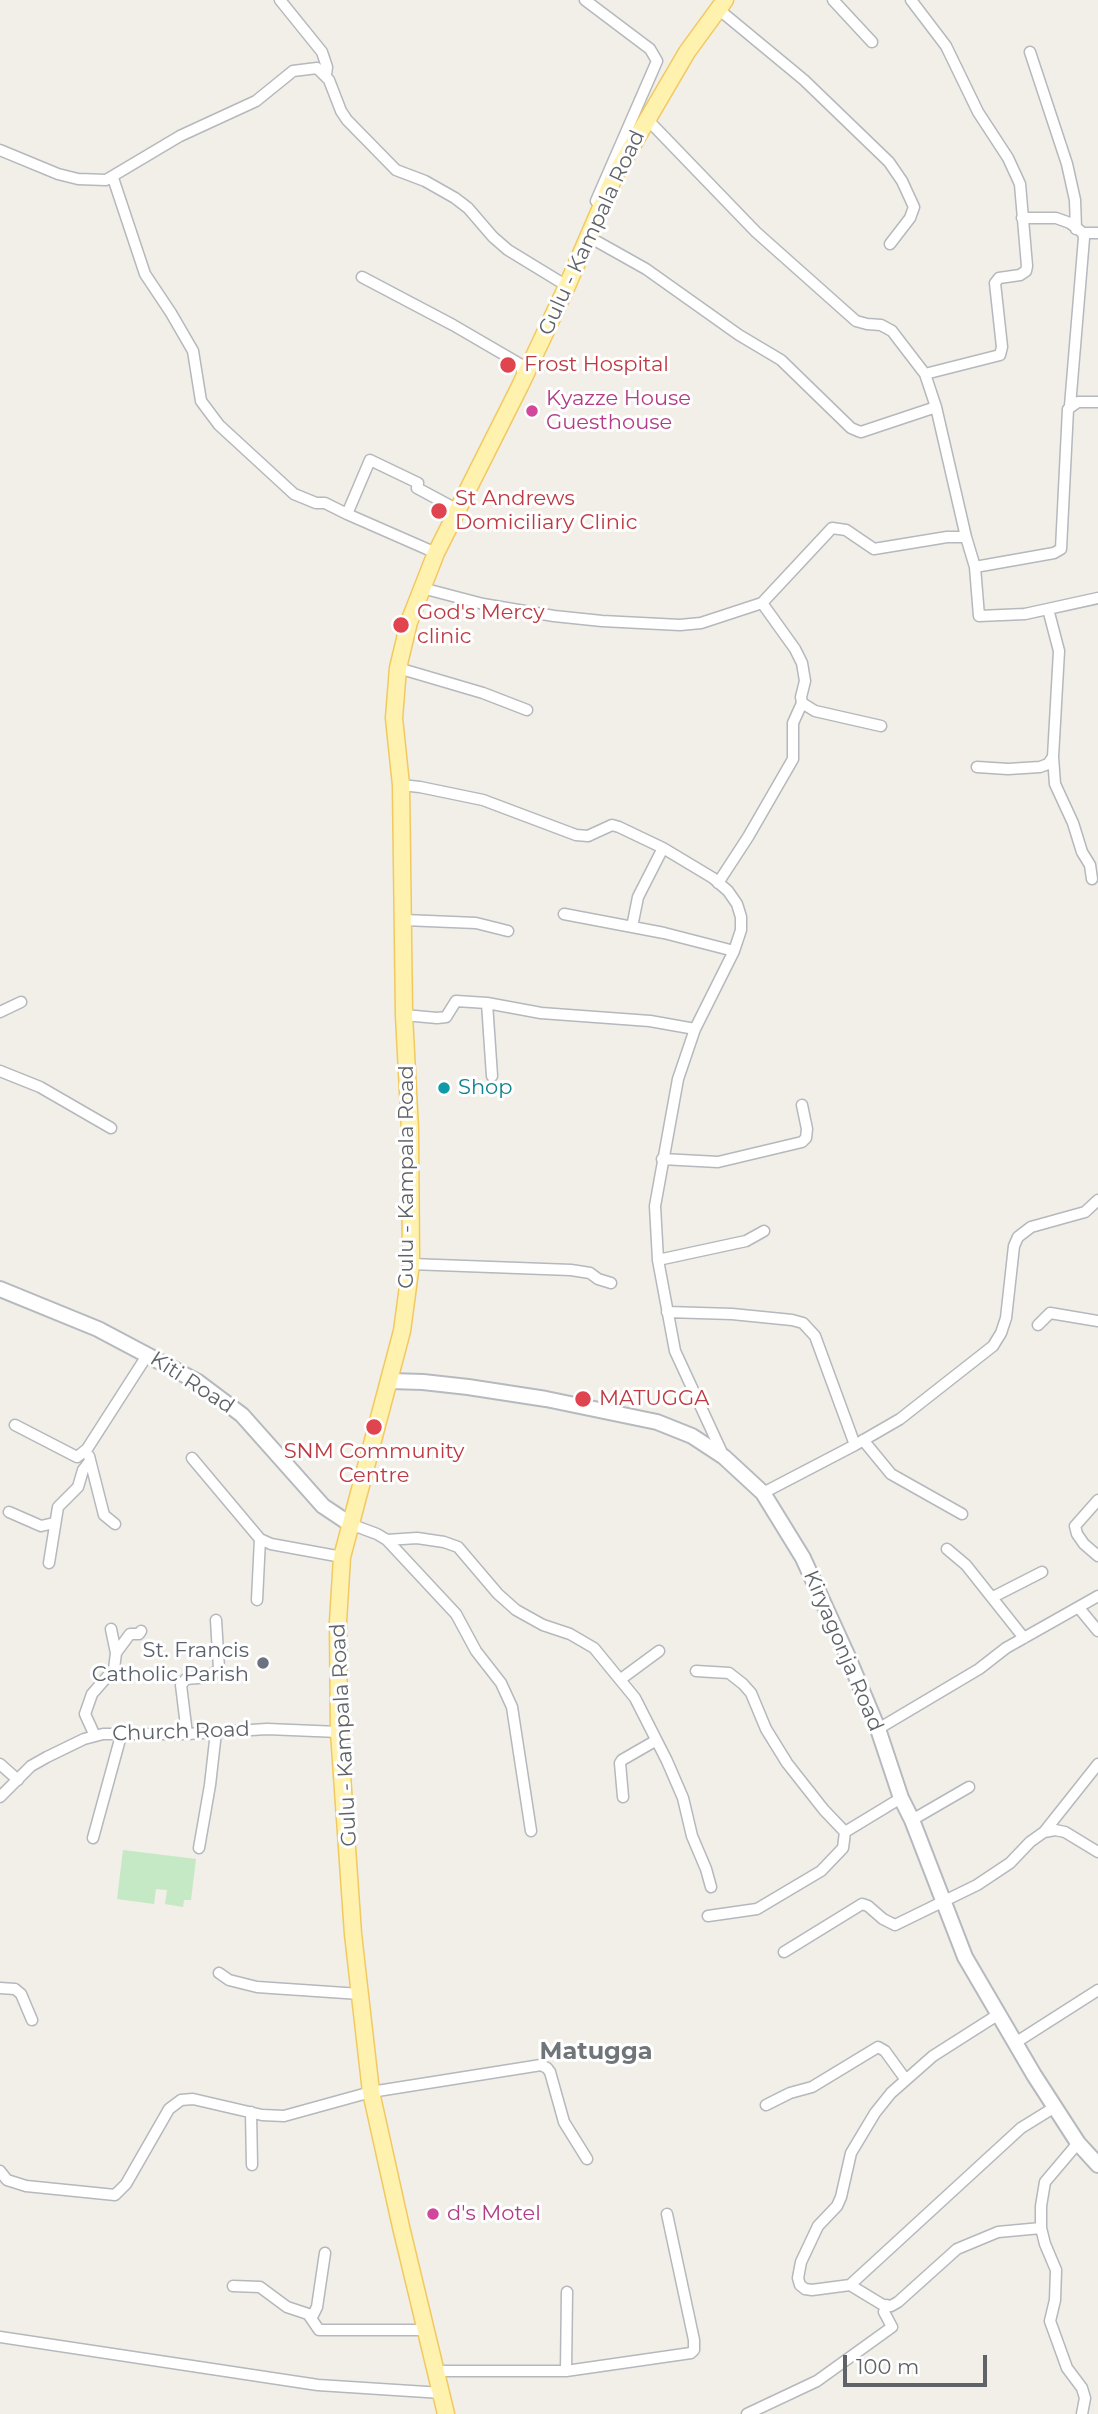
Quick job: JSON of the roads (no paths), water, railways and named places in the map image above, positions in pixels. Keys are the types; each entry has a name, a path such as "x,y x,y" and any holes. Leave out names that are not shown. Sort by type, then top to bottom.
{"main road":[{"name":"Gulu - Kampala Road","path":"446,2414 371,2092 353,1934 340,1732 338,1622 342,1558 402,1331 411,1264 401,785 394,718 398,668 409,622 436,553 524,378 615,175 646,118 721,4"}],"street":[{"path":"280,0 322,52 327,67 326,75"},
{"path":"585,0 650,49 657,61 600,190 591,232 739,335 781,360 851,428 861,432 936,407"},
{"path":"833,0 872,42"},
{"path":"911,0 946,46 978,112 1008,159 1020,184 1026,271 1020,275 999,278 995,284 1002,347 1000,355 925,374"},
{"path":"721,4 889,162 902,181 914,207 890,244"},
{"path":"975,568 1054,553 1061,549 1066,415 1070,406 1084,238 1080,231 1067,164 1030,52"},
{"path":"0,150 58,174 78,179 97,181 113,178 180,136 256,101 293,71 317,68 326,75 347,120 396,170 425,181 455,198 508,250 567,286"},
{"path":"646,118 756,232 856,321 881,325 892,331 925,374 936,407 975,568 979,616 1025,614 1098,598"},
{"path":"113,178 145,274 193,351 201,401 219,425 295,494 316,503 325,503 436,553"},
{"path":"1022,218 1056,218 1070,223 1080,231 1098,233"},
{"path":"362,278 453,325 520,365 524,378"},
{"path":"1070,406 1078,402 1098,402"},
{"path":"347,514 370,460 418,483 416,488 458,509"},
{"path":"422,588 483,604 554,616 680,625 701,623 762,603 832,528 846,530 874,549 947,537 966,537"},
{"path":"718,883 793,759 793,723 802,703 802,663 762,603"},
{"path":"1048,609 1059,651 1055,784 1073,823 1082,852 1090,865 1092,879"},
{"path":"398,668 483,693 527,710"},
{"path":"802,703 815,711 881,726"},
{"path":"977,768 1040,767 1048,764 1054,757"},
{"path":"401,785 483,800 576,835 588,836 612,825 663,848 718,883 737,904 741,930 695,1029 678,1079 655,1206 658,1260 675,1351 724,1457"},
{"path":"632,927 638,897 663,848"},
{"path":"564,914 733,951"},
{"path":"404,920 476,923 508,931"},
{"path":"404,1015 446,1017 456,1001 487,1003 541,1013 650,1021 695,1029"},
{"path":"0,1012 21,1002"},
{"path":"487,1003 492,1076"},
{"path":"0,1071 40,1087 111,1128"},
{"path":"662,1159 718,1162 802,1142 806,1138 807,1129 802,1105"},
{"path":"762,1493 900,1419 993,1346 1006,1318 1014,1246 1018,1237 1031,1227 1085,1212 1098,1200"},
{"path":"1085,1212 1098,1215"},
{"path":"658,1260 746,1241 764,1231"},
{"path":"411,1264 570,1270 590,1273 611,1283"},
{"name":"Kiti Road","path":"0,1289 97,1329 198,1382 242,1415 323,1506 350,1524"},
{"path":"667,1312 732,1314 803,1323 816,1336 859,1442 891,1474 962,1514"},
{"path":"1038,1325 1050,1313 1098,1321"},
{"path":"15,1425 77,1457 87,1449 148,1354"},
{"name":"Kiryagonja Road","path":"390,1381 468,1387 546,1399 657,1422 692,1436 724,1457 762,1493 781,1520 813,1578 878,1728 901,1798 965,1957 1077,2143 1098,2165"},
{"path":"87,1449 104,1515 115,1524"},
{"path":"192,1458 260,1539 342,1558"},
{"path":"50,1563 58,1507 78,1487 83,1470 90,1461"},
{"path":"1098,1500 1075,1526 1084,1544 1098,1556"},
{"path":"9,1512 41,1526 54,1523"},
{"path":"350,1524 387,1540 456,1614 476,1651 502,1683 509,1699 531,1831"},
{"path":"387,1540 416,1538 458,1547 498,1594 516,1610 594,1648 635,1698 677,1784 711,1887"},
{"path":"257,1600 260,1539"},
{"path":"947,1549 966,1564 1024,1637"},
{"path":"993,1597 1042,1572"},
{"path":"878,1728 979,1669 1024,1637 1098,1596"},
{"path":"1079,1608 1098,1631"},
{"path":"187,1734 181,1685 186,1679 209,1676 219,1669 216,1620"},
{"path":"95,1736 85,1714 92,1694 114,1669 116,1653 111,1629"},
{"path":"116,1653 130,1634 138,1634 141,1630"},
{"path":"621,1679 659,1651"},
{"path":"696,1671 729,1673 743,1684 751,1693 766,1729 787,1763 832,1820 845,1832"},
{"name":"Church Road","path":"0,1797 31,1766 95,1736 122,1732 187,1734 267,1729 340,1732"},
{"path":"93,1838 122,1732"},
{"path":"199,1848 216,1732"},
{"path":"623,1797 620,1763 655,1741"},
{"path":"0,1764 18,1780"},
{"path":"784,1952 862,1904 895,1925 988,1878 1010,1863 1044,1832 1098,1764"},
{"path":"912,1820 969,1787"},
{"path":"845,1832 901,1798"},
{"path":"708,1916 757,1909 821,1871 843,1848 845,1832"},
{"path":"1044,1832 1065,1832 1098,1852"},
{"path":"219,1973 229,1980 257,1987 360,1994"},
{"path":"0,1988 15,1989 21,1994 33,2020"},
{"path":"1015,2043 1098,1990"},
{"path":"999,2014 933,2056 891,2093 875,2113 851,2153 837,2206 818,2226 801,2262 798,2278 800,2285 812,2290 850,2285 1021,2128 1055,2107"},
{"path":"766,2105 790,2093 812,2087 878,2047 885,2051 906,2080"},
{"path":"0,2171 7,2180 26,2186 115,2195 126,2184 174,2104 193,2099 251,2112 284,2116 371,2092 541,2066 550,2072 564,2122 587,2159"},
{"path":"251,2112 252,2165"},
{"path":"1077,2143 1045,2182 1041,2228 1056,2270 1055,2300 1050,2321 1067,2368 1082,2388 1085,2398 1082,2414"},
{"path":"437,2371 566,2371 685,2355 694,2350 667,2214"},
{"path":"850,2285 887,2305 898,2302 957,2249 998,2232 1041,2228"},
{"path":"312,2317 317,2307 325,2253"},
{"path":"233,2286 260,2287 288,2307 312,2317 316,2328 323,2331 426,2330"},
{"path":"566,2371 567,2292"},
{"path":"747,2414 817,2381 892,2327 884,2312 887,2305"},
{"path":"0,2337 318,2385 442,2393"}],"place":[{"name":"Frost Hospital","path":"508,365"},
{"name":"Kyazze House Guesthouse","path":"532,411"},
{"name":"St Andrews Domiciliary Clinic","path":"439,511"},
{"name":"God's Mercy clinic","path":"401,625"},
{"name":"Shop","path":"444,1088"},
{"name":"MATUGGA","path":"583,1399"},
{"name":"SNM Community Centre","path":"374,1427"},
{"name":"St. Francis Catholic Parish","path":"263,1663"},
{"name":"d's Motel","path":"433,2214"}],"district":[{"name":"Matugga","path":"596,2052"}]}
